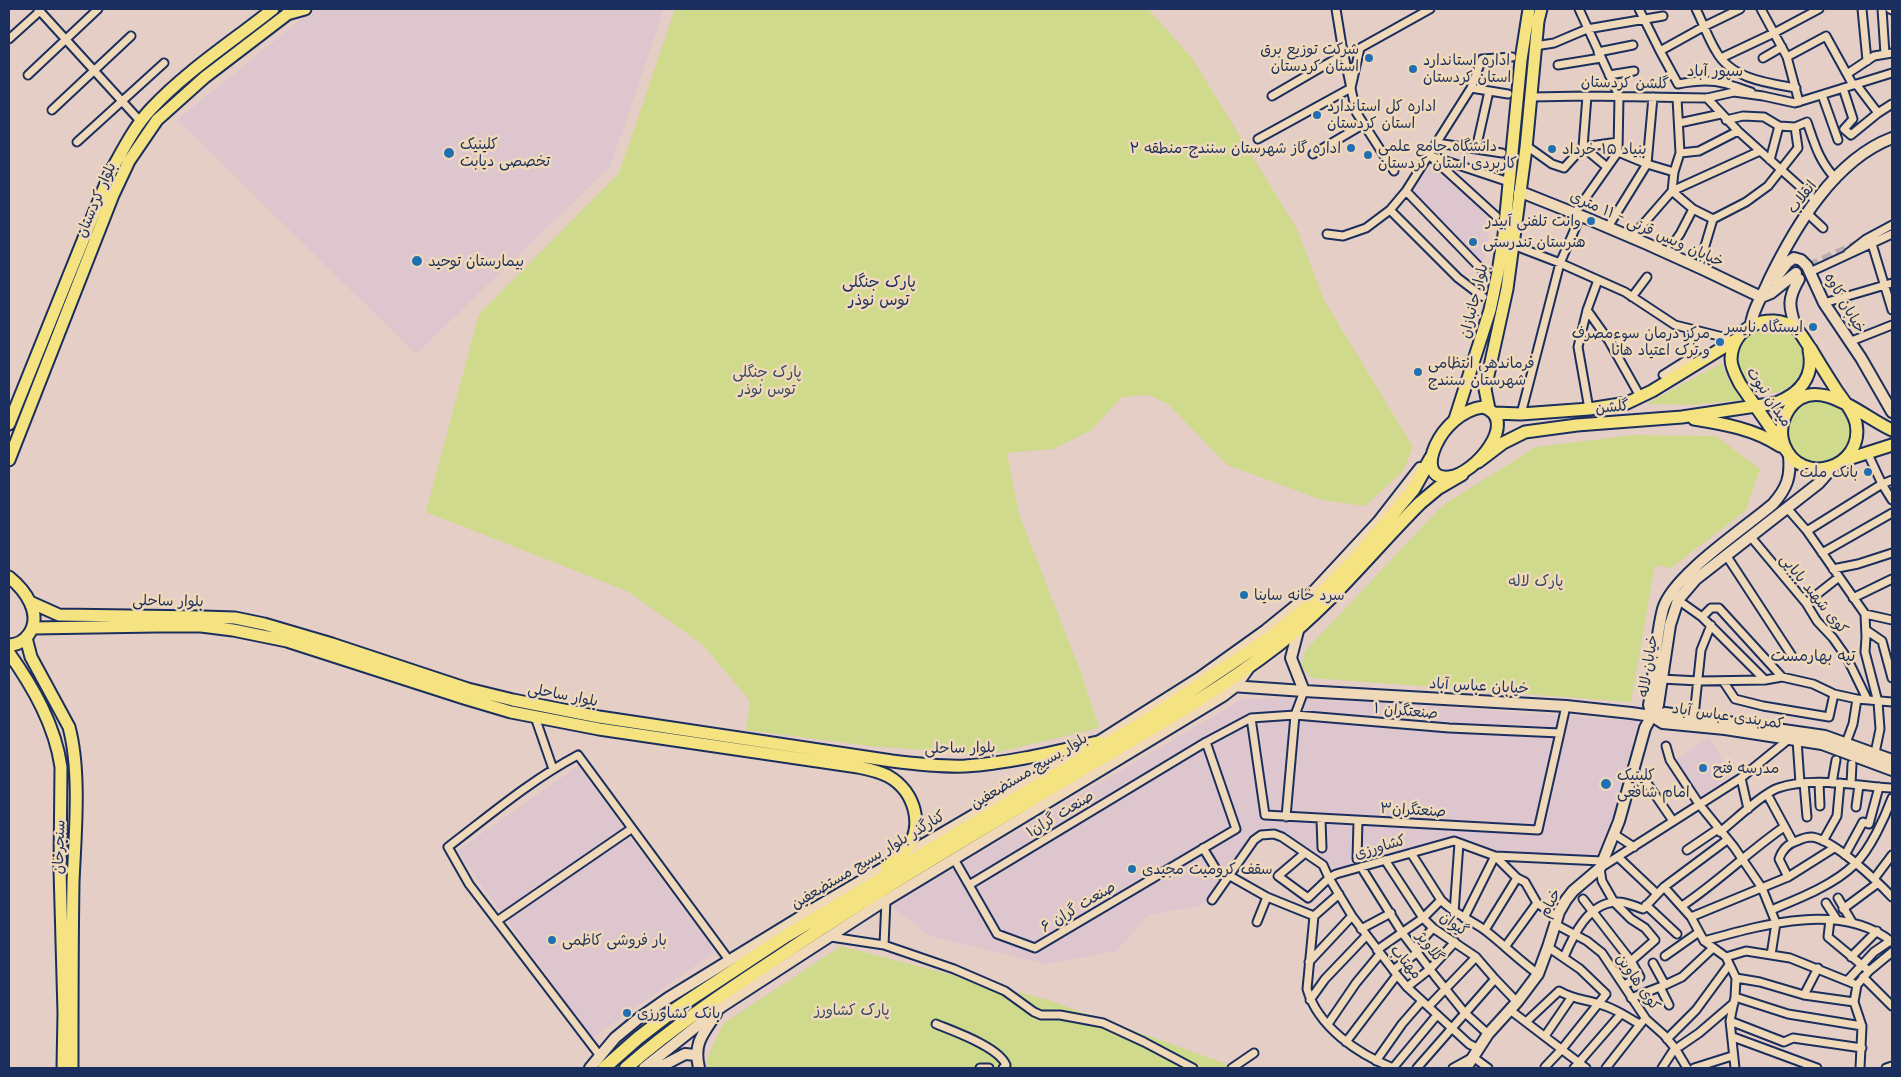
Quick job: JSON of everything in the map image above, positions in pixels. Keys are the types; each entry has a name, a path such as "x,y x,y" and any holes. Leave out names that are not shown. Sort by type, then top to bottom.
{"highway":[{"name":"بلوار بسیج مستضعفین","path":"602,1062 638,1038 677,1008 778,940 1144,722 1272,636 1312,602 1355,559 1413,490 1432,454"},
{"name":"بلوار بسیج مستضعفین","path":"626,1068 682,1023 811,935 999,819 1149,730 1253,663 1279,644 1324,604 1427,498 1462,474"},
{"path":"1413,490 1422,491 1427,498"}],"main road":[{"name":"بلوار کردستان","path":"9,424 111,171 132,134 151,109 194,70 273,9"},
{"path":"289,12 305,9"},
{"name":"بلوار جانبازان","path":"1455,419 1490,310 1504,235 1521,60 1529,9"},
{"name":"بلوار جانبازان","path":"1491,411 1485,388 1505,301 1526,148 1535,46 1541,9"},
{"name":"بلوار کردستان","path":"9,460 113,194 125,169 157,120 205,77 289,12"},
{"path":"71,268 82,272"},
{"path":"1735,340 1751,326 1768,320 1780,321 1796,329 1856,422 1857,432 1853,448 1844,461"},
{"name":"گلشن","path":"1491,411 1521,414 1589,409 1627,403 1641,398 1735,340"},
{"name":"میدان نبوت","path":"1735,340 1731,361 1734,372 1788,453 1801,465 1812,469 1822,470 1844,461"},
{"path":"1757,407 1788,398 1806,382 1810,370 1811,357 1808,345"},
{"path":"1466,388 1473,394 1485,388"},
{"name":"میدان نبوت","path":"1788,453 1782,439 1782,427 1785,416 1791,406 1812,394 1835,397 1846,404"},
{"path":"1846,404 1892,430"},
{"path":"1483,407 1491,411 1496,419 1495,436 1491,445 1478,462 1462,474 1446,478 1434,472 1432,454 1443,431 1466,411 1483,407"},
{"name":"گلشن","path":"1478,462 1503,443 1525,432 1577,425 1682,417 1757,407"},
{"path":"1521,414 1517,421 1518,426 1525,432"},
{"path":"1682,417 1746,429 1769,438 1788,453"},
{"path":"1844,461 1892,445"},
{"path":"9,577 19,585 30,602 34,616 33,628 26,638 15,645 9,646"},
{"name":"بلوار ساحلی","path":"30,602 59,615 235,618 324,641 468,688 513,700 599,717 892,761 926,765 972,765 1006,762 1098,742"},
{"name":"بلوار ساحلی","path":"33,628 201,626 260,634 464,698 535,717 599,729 878,771 899,783 906,792 916,818 916,830 904,852 886,867"},
{"name":"سنجرخان","path":"26,638 31,657 69,727 75,762 72,1068"},
{"name":"سنجرخان","path":"9,652 39,701 59,750 61,767 60,869 64,1012 63,1068"},
{"path":"889,776 894,775 898,770 896,762 892,761"}],"street":[{"path":"28,76 98,9"},
{"path":"1336,9 1356,112 1394,171"},
{"path":"1258,139 1351,88 1360,48 1430,9"},
{"path":"1521,414 1560,263 1578,214 1618,152 1619,96 1587,30 1579,9"},
{"path":"1639,9 1678,84 1702,80 1727,83 1763,96"},
{"path":"1696,9 1717,53 1731,68 1758,81 1796,88"},
{"path":"1660,51 1740,9"},
{"path":"1761,9 1787,57 1799,102"},
{"path":"1721,58 1774,33 1810,11 1819,9"},
{"path":"1862,9 1867,61"},
{"path":"1847,74 1874,56 1889,54 1882,9"},
{"path":"9,39 39,10 141,122"},
{"path":"1535,46 1554,43 1587,30 1664,16"},
{"path":"52,110 131,36"},
{"path":"1787,57 1826,36 1847,74 1878,113"},
{"path":"1558,65 1633,45"},
{"path":"1763,58 1782,47"},
{"path":"1272,96 1344,54"},
{"path":"1327,234 1343,236 1366,228 1390,210 1406,192 1471,88 1482,59 1512,57"},
{"path":"77,142 164,63"},
{"path":"1609,75 1634,70"},
{"name":"گلشن کردستان","path":"1531,97 1707,98 1734,92 1795,103 1892,73"},
{"path":"1471,88 1508,94"},
{"path":"1835,131 1844,129 1853,119 1843,88"},
{"path":"1476,150 1489,92"},
{"path":"1822,95 1838,140"},
{"path":"1526,148 1531,149 1552,164 1564,168 1583,146 1587,96"},
{"path":"1608,227 1647,164 1653,98"},
{"path":"1672,191 1674,172 1680,153 1677,98"},
{"path":"1707,98 1726,120 1816,201"},
{"path":"1844,129 1851,135 1892,104"},
{"path":"1679,122 1721,114"},
{"path":"1726,120 1743,116 1764,117 1779,126 1795,127 1807,122 1817,153 1824,167 1836,179"},
{"path":"1313,154 1364,124"},
{"path":"1770,160 1779,126"},
{"path":"1699,266 1713,219 1746,202 1768,186 1780,168 1798,148 1795,127"},
{"path":"1680,153 1699,151 1738,131"},
{"name":"انقلاب","path":"1751,326 1761,296 1783,252 1816,201 1863,154 1892,138"},
{"path":"1583,146 1618,142"},
{"path":"1437,143 1502,153"},
{"path":"1583,146 1607,167"},
{"path":"1632,237 1672,191 1760,151"},
{"path":"1618,152 1647,164 1674,172"},
{"path":"1429,156 1509,182"},
{"path":"1429,156 1496,216"},
{"path":"1672,191 1693,209 1713,219"},
{"path":"1406,192 1487,275"},
{"name":"خیابان ویس قرنی - ۱۱ متری","path":"1519,193 1578,214 1699,266 1761,296"},
{"path":"1666,252 1680,234 1693,209"},
{"path":"1390,210 1458,278 1483,297"},
{"path":"1808,213 1823,228"},
{"path":"1844,257 1852,248 1892,225"},
{"path":"1810,272 1892,234"},
{"path":"1872,244 1889,284 1892,310"},
{"path":"1513,245 1598,280 1632,297 1675,325 1735,340"},
{"name":"خیابان کاوه","path":"1761,296 1788,262 1794,258 1801,260 1810,272 1824,303 1861,358 1892,412"},
{"path":"1761,296 1771,293 1798,276 1789,306 1796,329"},
{"path":"1632,297 1647,277"},
{"path":"1589,409 1578,347 1587,310 1598,280"},
{"path":"1824,303 1889,284"},
{"path":"1587,310 1609,341 1641,398"},
{"path":"1849,342 1892,325"},
{"path":"1663,375 1690,358 1689,330"},
{"path":"1867,452 1892,500"},
{"name":"خیابان لاله","path":"1652,716 1649,705 1660,628 1668,596 1676,586 1714,558 1782,494 1789,474 1788,453"},
{"name":"کنارگذر بلوار بسیج مستضعفین","path":"590,1068 602,1062 615,1038 668,998 1098,742 1200,678 1266,630 1314,591 1337,567 1378,522 1432,454"},
{"name":"خیابان لاله","path":"1652,716 1658,705 1670,625 1678,600 1714,558 1726,555 1819,483 1833,467"},
{"path":"1807,531 1882,484 1892,480"},
{"path":"1787,508 1807,531 1865,614 1865,652 1878,702 1880,729 1875,753"},
{"path":"1822,553 1892,513"},
{"name":"کوی شهید بابایی","path":"1750,536 1806,603 1817,621 1833,638 1847,658 1868,699"},
{"path":"1833,568 1858,564 1892,552"},
{"path":"1726,555 1792,656"},
{"path":"1337,567 1355,559"},
{"path":"1806,603 1839,577"},
{"path":"1853,598 1892,579"},
{"path":"1678,600 1711,625 1765,680"},
{"path":"1702,617 1711,608 1719,608 1782,677"},
{"path":"1865,614 1891,618"},
{"path":"1694,721 1701,650 1711,625"},
{"path":"1286,817 1295,716 1304,691 1291,658 1300,626"},
{"path":"1866,630 1882,641 1892,678"},
{"path":"644,1068 721,1007 886,900 1236,686 1253,663"},
{"path":"1661,679 1723,681 1765,680 1782,677 1813,684 1834,694 1878,702 1892,702"},
{"path":"1723,681 1736,699 1763,706 1829,717 1834,694"},
{"name":"خیابان عباس آباد","path":"1216,687 1236,686 1566,706 1652,716"},
{"path":"1631,713 1643,705 1651,693"},
{"path":"1846,743 1853,724 1857,699"},
{"path":"1560,733 1566,706"},
{"name":"۱ صنعتگران","path":"1251,718 1295,716 1449,728 1560,733"},
{"name":"کمربندی عباس آباد","path":"1652,716 1663,723 1694,721 1825,736 1892,760"},
{"name":"خیام","path":"1466,1068 1488,1034 1517,1002 1538,974 1556,921 1566,900 1601,864 1614,834 1645,728 1652,716"},
{"path":"535,717 553,769"},
{"name":"صنعتگران۳","path":"1251,718 1266,815 1538,830 1560,733"},
{"name":"صنعت گران۱","path":"969,885 1206,742 1251,718"},
{"name":"کمربندی عباس آباد","path":"1694,721 1822,744 1892,770"},
{"path":"1630,961 1655,940 1645,928 1614,902 1602,881 1601,864 1634,847 1741,778 1793,740 1808,817"},
{"name":"صنعت گران ۶","path":"969,885 997,934 1035,948 1236,829 1206,742"},
{"path":"1666,746 1670,760 1699,804 1762,888 1776,923 1771,955"},
{"path":"602,1062 497,922 470,884 448,847 553,769 578,755 729,960"},
{"path":"1832,783 1836,760"},
{"path":"1852,764 1856,807"},
{"path":"1632,777 1647,783 1674,821"},
{"path":"1741,778 1748,809"},
{"path":"1687,850 1719,830 1777,788 1802,783 1840,783 1892,788"},
{"path":"1819,783 1820,806"},
{"path":"1823,841 1837,816 1840,783"},
{"path":"1845,855 1864,822 1869,824 1879,787"},
{"path":"1767,794 1793,842"},
{"path":"1771,910 1825,884 1856,863 1885,818 1892,798"},
{"path":"1321,819 1322,848"},
{"path":"1358,821 1358,859"},
{"path":"1682,906 1784,827"},
{"path":"497,922 631,829"},
{"path":"1212,900 1254,840 1261,835 1274,834 1305,853 1323,865 1329,878 1308,898 1278,876 1305,853"},
{"path":"1614,834 1634,847"},
{"path":"1788,877 1779,859 1783,849 1793,842 1810,837 1823,841 1845,855 1892,896"},
{"path":"1564,957 1574,934 1592,912 1614,902 1629,904 1642,909 1656,893 1727,840"},
{"name":"کشاورزی","path":"1329,878 1336,874 1454,841 1495,856 1601,864"},
{"path":"1454,913 1459,843"},
{"path":"1203,848 1220,874 1230,876 1267,897 1314,916"},
{"path":"1691,917 1788,877 1834,848"},
{"path":"1411,853 1441,900 1454,913 1485,930 1538,974"},
{"path":"1843,909 1876,881 1892,855"},
{"path":"1464,918 1495,856 1517,878 1525,882 1537,903 1505,947"},
{"path":"1618,856 1656,893"},
{"path":"954,859 969,885"},
{"name":"گیوان","path":"1385,860 1423,918 1433,928 1476,957 1494,979 1517,1002"},
{"name":"گلاویژ","path":"1362,867 1402,934 1445,990 1464,1012 1488,1034"},
{"name":"مهتاب","path":"1329,878 1361,929 1395,973 1407,987 1469,1044 1488,1068"},
{"path":"1485,930 1517,878"},
{"path":"1664,887 1691,917 1704,942 1726,957 1736,978 1735,1000 1730,1021 1733,1037 1732,1056 1735,1068"},
{"path":"1339,894 1314,916 1309,962 1307,989 1310,1000 1328,1024 1346,1042 1376,1061 1393,1068 1438,1015"},
{"path":"1257,922 1267,897"},
{"path":"1838,898 1852,922"},
{"path":"1582,899 1630,961 1640,977 1624,985"},
{"path":"884,946 886,900"},
{"path":"1328,1024 1379,952 1423,918 1441,900"},
{"name":"کوی هاوین","path":"1537,903 1556,921 1587,941 1602,954 1646,1019 1677,1047 1687,1068"},
{"path":"1826,903 1833,920 1828,937 1869,972"},
{"path":"1646,905 1678,934"},
{"path":"1361,929 1391,913"},
{"path":"1309,962 1352,916"},
{"path":"1704,942 1776,923 1833,920 1852,922 1877,931 1891,942 1874,952 1848,980"},
{"path":"1346,1042 1395,973 1433,928"},
{"path":"1851,957 1877,931"},
{"path":"1665,956 1699,932"},
{"path":"1310,1000 1325,979 1366,936"},
{"path":"831,937 884,946 954,969 1005,991 1034,1012 1103,1023 1193,1068"},
{"path":"1407,987 1430,970 1455,942"},
{"path":"1545,1068 1606,994 1580,969 1548,947"},
{"path":"1631,998 1663,986 1682,976 1713,948"},
{"path":"1726,957 1746,951 1790,958 1857,985"},
{"path":"1860,1068 1862,1026 1854,1002 1857,985 1863,977 1892,952"},
{"path":"1429,1006 1476,957"},
{"path":"1653,963 1669,1005"},
{"path":"1667,1039 1696,1010 1729,965"},
{"path":"1804,995 1818,968"},
{"path":"1863,977 1892,1006"},
{"path":"1736,978 1760,982 1804,995 1854,1002"},
{"path":"1417,1068 1494,979"},
{"path":"1526,1022 1559,991 1571,998 1597,1003 1639,1024"},
{"path":"1545,1036 1571,998"},
{"path":"1735,1000 1788,1014 1862,1026"},
{"path":"1662,1068 1677,1047 1700,1033 1735,1000"},
{"path":"1376,1061 1402,1024 1422,1001"},
{"path":"699,1068 696,1054 698,1040 721,1007"},
{"path":"1510,1010 1562,1049 1576,1065 1586,1068"},
{"path":"1576,1065 1621,1014"},
{"path":"1606,1068 1639,1024 1646,1019"},
{"path":"1730,1021 1784,1042 1793,1038 1862,1048"},
{"path":"936,1024 967,1036 983,1045 1004,1060 1006,1065 1003,1068"},
{"path":"1733,1037 1817,1068"},
{"path":"1232,1068 1254,1053"},
{"path":"1453,1068 1476,1053"},
{"path":"658,1068 685,1054 696,1054"},
{"path":"1694,1068 1732,1056"},
{"path":"1886,1068 1892,1066"},
{"path":"980,1068 988,1068"}],"shaded area":[{"name":"بیمارستان توحید","path":"320,9 664,9 610,167 416,354 177,120 310,12"},
{"name":"هنرستان تندرستی","path":"1430,166 1491,216 1483,267 1412,191"},
{"path":"1291,696 1638,721 1615,810 1596,858 1495,853 1455,838 1336,869 1277,831 1257,830 1203,905 1149,915 1116,951 1046,964 930,936 891,905 1241,700"},
{"name":"مدرسه فتح","path":"1709,737 1731,775 1698,798 1675,761"},
{"path":"578,766 715,952 592,1038 457,851"}],"green space":[{"name":"پارک جنگلی توس نوذر","path":"675,9 1148,9 1192,58 1297,229 1324,300 1413,447 1403,471 1365,506 1322,500 1227,465 1168,404 1148,395 1122,397 1090,431 1053,449 1007,453 1019,514 1081,673 1099,728 986,755 870,746 746,730 750,701 703,645 627,591 426,512 479,314 619,173"},
{"path":"1764,327 1776,327 1794,336 1801,347 1803,360 1801,373 1794,384 1783,391 1764,393 1751,388 1742,379 1737,366 1737,354 1742,341 1751,332"},
{"path":"1722,363 1728,379 1745,400 1688,405 1646,404"},
{"path":"1819,399 1832,402 1842,409 1849,419 1852,432 1849,445 1842,455 1832,462 1819,465 1806,462 1796,455 1789,445 1786,432 1789,419 1796,409 1806,402"},
{"name":"پارک لاله","path":"1633,435 1716,436 1760,469 1746,510 1671,568 1655,565 1631,702 1312,678 1301,667 1305,651 1442,506 1536,447"},
{"name":"پارک کشاورز","path":"841,946 1048,1000 1238,1068 709,1068 706,1061 723,1024"}],"tunnel":[{"path":"1796,273 1857,245"}],"place":[{"name":"شرکت توزیع برق استان کردستان","path":"1369,58"},
{"name":"اداره استاندارد استان کردستان","path":"1413,69"},
{"name":"اداره کل استاندارد استان کردستان","path":"1317,115"},
{"name":"اداره گاز شهرستان سنندج-منطقه ۲","path":"1351,148"},
{"name":"بنیاد ۱۵ خرداد","path":"1552,149"},
{"name":"کلینیک تخصصی دیابت","path":"449,153"},
{"name":"دانشگاه جامع علمی کاربردی استان کردستان","path":"1368,155"},
{"name":"وانت تلفنی آبیدر","path":"1591,221"},
{"name":"هنرستان تندرستی","path":"1473,242"},
{"name":"بیمارستان توحید","path":"417,261"},
{"name":"ایستگاه نایسر","path":"1813,327"},
{"name":"مرکز درمان سوءمصرف و ترک اعتیاد هانا","path":"1720,342"},
{"name":"فرماندهی انتظامی شهرستان سنندج","path":"1418,372"},
{"name":"بانک ملت","path":"1868,472"},
{"name":"سرد خانه ساینا","path":"1244,595"},
{"name":"مدرسه فتح","path":"1703,768"},
{"name":"کلینیک امام شافعی","path":"1606,784"},
{"name":"سقف کرومیت مجیدی","path":"1132,869"},
{"name":"بار فروشی کاظمی","path":"552,940"},
{"name":"بانک کشاورزی","path":"627,1013"}],"district":[{"name":"سپور آباد","path":"1715,71"},
{"name":"پارک جنگلی توس نوذر","path":"879,291"},
{"name":"تپه بهارمست","path":"1813,656"}]}
